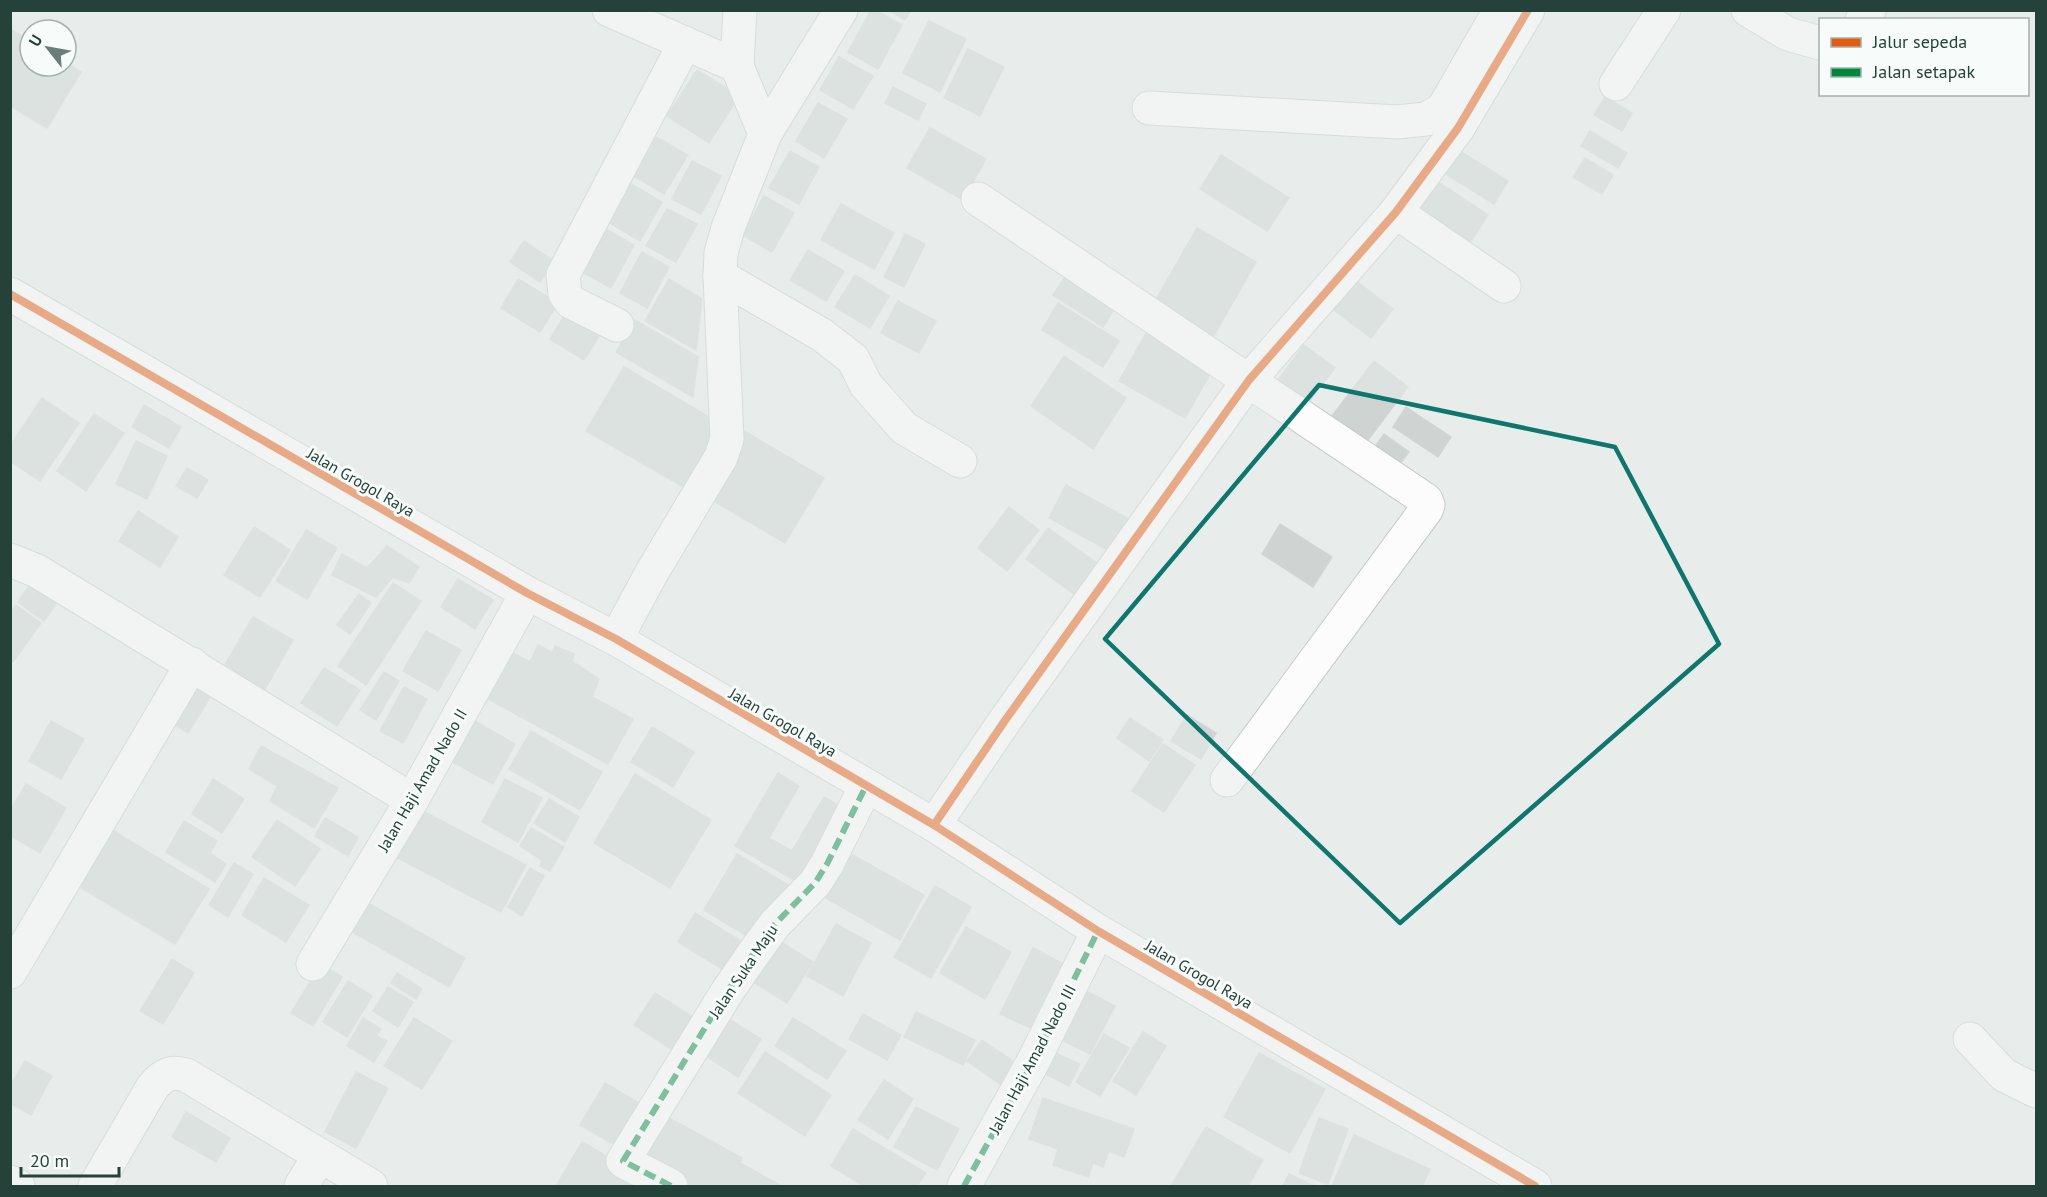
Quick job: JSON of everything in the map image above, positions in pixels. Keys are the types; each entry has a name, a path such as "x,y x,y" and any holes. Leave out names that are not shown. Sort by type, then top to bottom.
{"street":[{"path":"609,10 737,66"},
{"path":"740,10 737,66 765,134"},
{"path":"622,627 721,457 727,439 721,253 728,228 765,134 840,10"},
{"path":"1149,108 1397,122 1426,119 1443,109 1500,10"},
{"path":"934,825 1006,719 1249,380 1396,212 1458,128 1528,10"},
{"path":"1616,84 1664,10"},
{"path":"1748,10 1788,34 1819,42"},
{"path":"617,325 572,302 565,294 562,275 684,43"},
{"path":"978,199 1424,496 1428,505 1227,780"},
{"path":"1396,212 1504,286"},
{"path":"720,276 822,335 853,359 866,385 904,428 960,461"},
{"name":"Jalan Grogol Raya","path":"10,294 527,593 622,627 866,786 934,825 1098,931 1535,1186"},
{"path":"10,560 37,571 412,800"},
{"name":"Jalan Haji Amad Nado II","path":"313,964 412,800 527,593"},
{"path":"10,972 192,664"},
{"name":"Jalan Suka Maju","path":"671,1186 623,1161 727,992 769,932 787,910 815,884 866,786"},
{"name":"Jalan Haji Amad Nado III","path":"964,1186 1034,1060 1098,931"},
{"path":"1970,1039 2004,1075 2037,1091"},
{"path":"95,1186 152,1088 167,1074 177,1072 186,1075 370,1186"},
{"path":"301,1186 319,1157"},
{"path":"10,1182 18,1186"}],"highlighted area":[{"path":"1319,385 1615,447 1719,644 1400,923 1105,639"}],"building":[{"path":"871,10 902,25 878,69 848,52"},
{"path":"888,10 911,10 905,20"},
{"path":"929,21 966,39 940,92 903,73"},
{"path":"10,29 18,34 18,78 77,78 47,128 10,106"},
{"path":"968,49 1004,67 980,116 944,98"},
{"path":"839,57 873,76 853,109 820,90"},
{"path":"697,70 739,96 709,143 667,116"},
{"path":"893,87 926,104 918,120 885,103"},
{"path":"1605,97 1632,113 1622,131 1594,115"},
{"path":"818,103 847,119 824,158 796,141"},
{"path":"930,128 986,159 963,200 907,168"},
{"path":"1590,131 1627,153 1618,168 1581,146"},
{"path":"656,137 688,155 664,194 632,175"},
{"path":"1455,148 1508,181 1494,204 1441,171"},
{"path":"790,151 819,167 799,204 769,188"},
{"path":"1221,155 1289,198 1267,231 1200,189"},
{"path":"1585,158 1613,175 1602,194 1573,177"},
{"path":"692,161 721,176 701,214 672,199"},
{"path":"1435,180 1488,215 1465,250 1412,215"},
{"path":"626,181 662,202 640,241 603,219"},
{"path":"764,196 794,213 772,252 742,235"},
{"path":"841,204 894,233 874,269 821,240"},
{"path":"667,209 697,224 676,262 646,246"},
{"path":"602,227 634,245 611,288 578,270"},
{"path":"1197,228 1256,262 1213,337 1154,303"},
{"path":"905,234 925,244 904,287 884,277"},
{"path":"524,241 554,261 540,282 510,262"},
{"path":"808,250 844,271 826,301 790,280"},
{"path":"642,252 669,267 647,308 620,293"},
{"path":"1070,269 1120,300 1103,327 1053,295"},
{"path":"855,275 889,296 870,328 835,307"},
{"path":"518,279 558,303 540,332 501,308"},
{"path":"669,279 702,299 696,350 645,321"},
{"path":"1356,281 1393,309 1371,338 1334,310"},
{"path":"898,301 936,321 919,353 881,333"},
{"path":"1058,303 1119,341 1103,367 1042,330"},
{"path":"569,308 603,330 584,360 550,339"},
{"path":"635,320 698,357 693,397 616,352"},
{"path":"1148,330 1214,367 1185,418 1119,381"},
{"path":"1304,345 1335,368 1303,409 1273,387"},
{"path":"1064,356 1126,398 1093,449 1031,406"},
{"path":"1374,361 1408,387 1359,452 1325,425"},
{"path":"624,367 723,425 687,489 586,431"},
{"path":"42,398 79,423 40,481 10,461 10,446"},
{"path":"144,405 181,427 169,448 132,427"},
{"path":"1406,407 1451,437 1438,457 1393,427"},
{"path":"94,414 124,433 86,491 57,471"},
{"path":"744,431 824,478 785,543 705,496"},
{"path":"1384,434 1409,452 1393,473 1369,455"},
{"path":"136,441 167,456 147,499 116,484"},
{"path":"187,468 208,480 197,498 176,486"},
{"path":"1066,485 1133,521 1115,554 1049,518"},
{"path":"1009,507 1039,530 1007,571 978,548"},
{"path":"138,511 178,537 160,567 119,541"},
{"path":"1280,524 1332,557 1313,587 1262,554"},
{"path":"254,527 290,550 260,597 224,575"},
{"path":"1048,528 1105,569 1082,600 1026,559"},
{"path":"306,530 337,548 307,599 276,581"},
{"path":"387,546 419,567 409,583 393,577 376,597 332,575 342,554 367,568"},
{"path":"37,574 64,592 44,621 18,602"},
{"path":"458,579 493,600 475,629 441,607"},
{"path":"393,583 421,601 366,685 338,666"},
{"path":"359,594 371,603 350,634 337,625"},
{"path":"16,605 41,623 13,662 10,660 10,612"},
{"path":"253,617 293,640 264,691 223,668"},
{"path":"426,631 461,650 438,691 403,671"},
{"path":"538,645 552,652 555,646 574,654 572,661 599,679 592,697 633,719 608,764 488,699 513,653 530,662"},
{"path":"324,668 360,690 337,726 301,703"},
{"path":"384,672 399,681 376,720 360,710"},
{"path":"195,678 214,691 188,733 169,721"},
{"path":"404,687 427,699 403,743 380,731"},
{"path":"1187,715 1216,733 1201,759 1171,741"},
{"path":"1130,718 1163,740 1149,761 1117,738"},
{"path":"471,719 515,744 493,784 449,760"},
{"path":"51,721 84,739 61,779 29,761"},
{"path":"652,727 694,752 673,787 631,762"},
{"path":"531,731 602,772 580,810 509,769"},
{"path":"1163,744 1195,765 1164,812 1132,791"},
{"path":"261,746 338,788 314,828 270,801 277,786 249,769"},
{"path":"778,773 799,786 769,838 792,851 824,797 846,809 801,884 735,846"},
{"path":"635,774 711,820 670,888 594,843"},
{"path":"213,779 244,799 222,833 192,814"},
{"path":"505,779 542,798 518,842 482,822"},
{"path":"26,784 66,808 40,853 10,835 10,811"},
{"path":"549,799 579,817 565,842 534,823"},
{"path":"417,808 526,865 501,912 392,855"},
{"path":"325,818 358,837 348,856 315,836"},
{"path":"277,820 320,849 295,886 252,857"},
{"path":"184,821 217,841 210,853 226,864 215,882 166,852"},
{"path":"107,827 209,889 175,944 73,883"},
{"path":"531,828 564,847 550,871 540,866 542,860 520,846"},
{"path":"842,849 924,895 900,940 817,893"},
{"path":"737,854 790,886 757,942 704,910"},
{"path":"234,863 253,874 228,917 209,905"},
{"path":"530,868 544,876 522,916 508,907"},
{"path":"264,878 309,905 286,942 242,915"},
{"path":"935,886 971,907 931,978 894,957"},
{"path":"366,902 465,958 449,987 349,930"},
{"path":"695,913 749,946 732,975 678,942"},
{"path":"836,924 871,943 843,996 807,976"},
{"path":"966,927 1011,952 985,999 940,973"},
{"path":"773,937 813,962 787,1003 747,978"},
{"path":"1033,948 1062,963 1030,1028 1000,1014"},
{"path":"172,959 194,973 163,1024 140,1011"},
{"path":"321,964 342,977 313,1026 291,1013"},
{"path":"397,973 422,989 416,999 391,983"},
{"path":"348,981 372,996 347,1037 323,1022"},
{"path":"1073,984 1115,1006 1090,1054 1048,1033"},
{"path":"388,987 413,1002 398,1027 373,1011"},
{"path":"655,993 702,1023 681,1055 634,1025"},
{"path":"916,1012 975,1040 963,1065 904,1037"},
{"path":"721,1014 761,1039 738,1077 698,1051"},
{"path":"863,1014 901,1035 887,1060 849,1039"},
{"path":"363,1018 381,1029 376,1036 387,1041 374,1062 347,1046"},
{"path":"414,1018 452,1041 422,1089 384,1066"},
{"path":"793,1018 846,1051 827,1079 775,1046"},
{"path":"1143,1032 1166,1046 1136,1095 1113,1081"},
{"path":"1104,1034 1129,1048 1100,1096 1076,1082"},
{"path":"982,1040 1022,1067 1007,1089 967,1061"},
{"path":"1042,1047 1080,1064 1069,1086 1032,1067"},
{"path":"765,1052 831,1095 805,1136 738,1093"},
{"path":"1259,1053 1325,1089 1290,1153 1224,1117"},
{"path":"25,1061 52,1076 31,1115 10,1103 10,1086"},
{"path":"356,1072 388,1088 356,1148 325,1132"},
{"path":"884,1080 913,1099 888,1139 858,1120"},
{"path":"605,1083 642,1105 618,1147 580,1125"},
{"path":"1043,1098 1134,1129 1124,1157 1109,1151 1103,1167 1093,1163 1088,1177 1053,1165 1058,1149 1029,1139"},
{"path":"916,1107 959,1129 937,1170 894,1147"},
{"path":"186,1112 230,1138 216,1162 172,1137"},
{"path":"662,1114 742,1158 727,1186 683,1186 636,1161"},
{"path":"1319,1118 1348,1129 1328,1184 1299,1173"},
{"path":"1206,1127 1263,1160 1248,1186 1171,1186"},
{"path":"853,1129 926,1173 917,1186 864,1186 831,1166"},
{"path":"1354,1135 1430,1169 1422,1186 1332,1186"},
{"path":"582,1142 659,1186 556,1186"},
{"path":"740,1163 780,1185 727,1186"},
{"path":"1289,1174 1314,1186 1283,1186"}],"marked path":[{"path":"671,1186 623,1161 751,957 775,924 815,883 866,786"},
{"path":"964,1186 1034,1060 1098,931"}],"cycle path":[{"path":"934,825 1006,719 1249,380 1396,212 1458,128 1528,10"},
{"path":"10,294 527,593 616,639 934,825 1098,931 1535,1186"}]}
